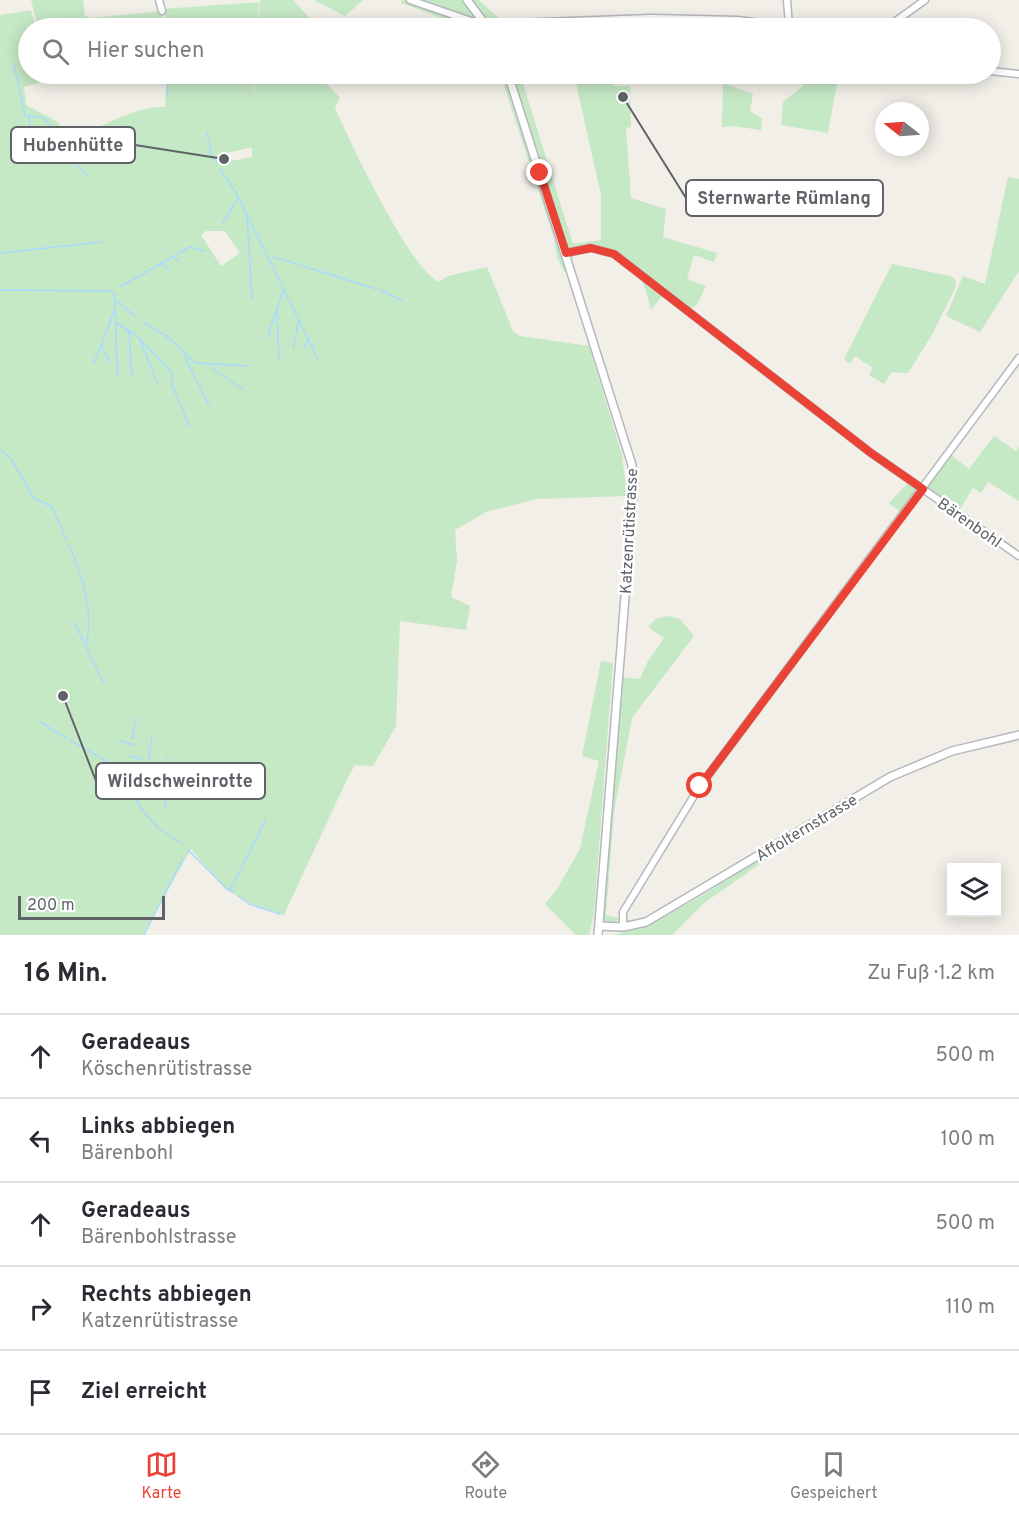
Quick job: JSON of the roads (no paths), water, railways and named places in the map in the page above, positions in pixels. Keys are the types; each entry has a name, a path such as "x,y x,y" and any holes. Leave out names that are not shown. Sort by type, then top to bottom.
{"street":[{"path":"159,0 162,11"},
{"path":"410,0 462,18"},
{"path":"467,0 481,18"},
{"path":"787,0 788,18"},
{"path":"900,18 925,0"},
{"path":"1001,72 1019,74"},
{"name":"Katzenrütistrasse","path":"511,84 630,454 633,472 598,935"},
{"name":"Bärenbohl","path":"566,253 591,248 614,254 863,446 1019,556"},
{"path":"623,927 623,912 700,786 1019,358"},
{"name":"Affolternstrasse","path":"599,926 623,927 656,917 890,777 958,749 1019,735"}],"waterway":[{"path":"14,65 18,83"},
{"path":"18,84 25,115 44,118 63,143"},
{"path":"167,96 168,84"},
{"path":"17,163 30,124 29,116"},
{"path":"30,130 39,144"},
{"path":"207,132 211,154 217,163"},
{"path":"23,144 37,153"},
{"path":"68,147 76,165 88,176"},
{"path":"220,169 235,191 318,359"},
{"path":"223,223 238,198"},
{"path":"247,216 252,299"},
{"path":"0,253 101,242"},
{"path":"120,287 190,247 204,251"},
{"path":"173,257 180,262"},
{"path":"273,257 297,264"},
{"path":"161,263 169,270"},
{"path":"300,265 376,289"},
{"path":"0,290 111,291 115,294 117,376"},
{"path":"381,290 402,301"},
{"path":"278,306 283,291"},
{"path":"116,300 136,317"},
{"path":"277,307 279,360"},
{"path":"94,363 114,311"},
{"path":"267,338 276,311"},
{"path":"293,348 299,320"},
{"path":"143,322 169,338 195,363 248,366"},
{"path":"116,323 136,335 172,373 172,385 190,427"},
{"path":"129,330 132,377"},
{"path":"304,349 308,338"},
{"path":"140,339 157,383"},
{"path":"101,344 110,362"},
{"path":"184,355 209,405"},
{"path":"210,367 244,390"},
{"path":"1,450 11,459 34,498 52,507 67,541"},
{"path":"69,545 86,595 89,620 86,646"},
{"path":"74,622 104,683"},
{"path":"132,739 136,718"},
{"path":"40,722 66,738"},
{"path":"147,771 152,736"},
{"path":"70,740 115,766 144,812 158,828 182,844"},
{"path":"120,741 135,745"},
{"path":"130,756 141,759"},
{"path":"165,807 166,757"},
{"path":"138,776 151,781"},
{"path":"230,890 266,819"},
{"path":"188,850 226,888 234,892"},
{"path":"144,935 183,858"},
{"path":"238,896 249,904 280,914"}],"place":[{"name":"Sternwarte Rümlang","path":"623,97"},
{"name":"Hubenhütte","path":"224,159"},
{"name":"Wildschweinrotte","path":"63,696"}]}
